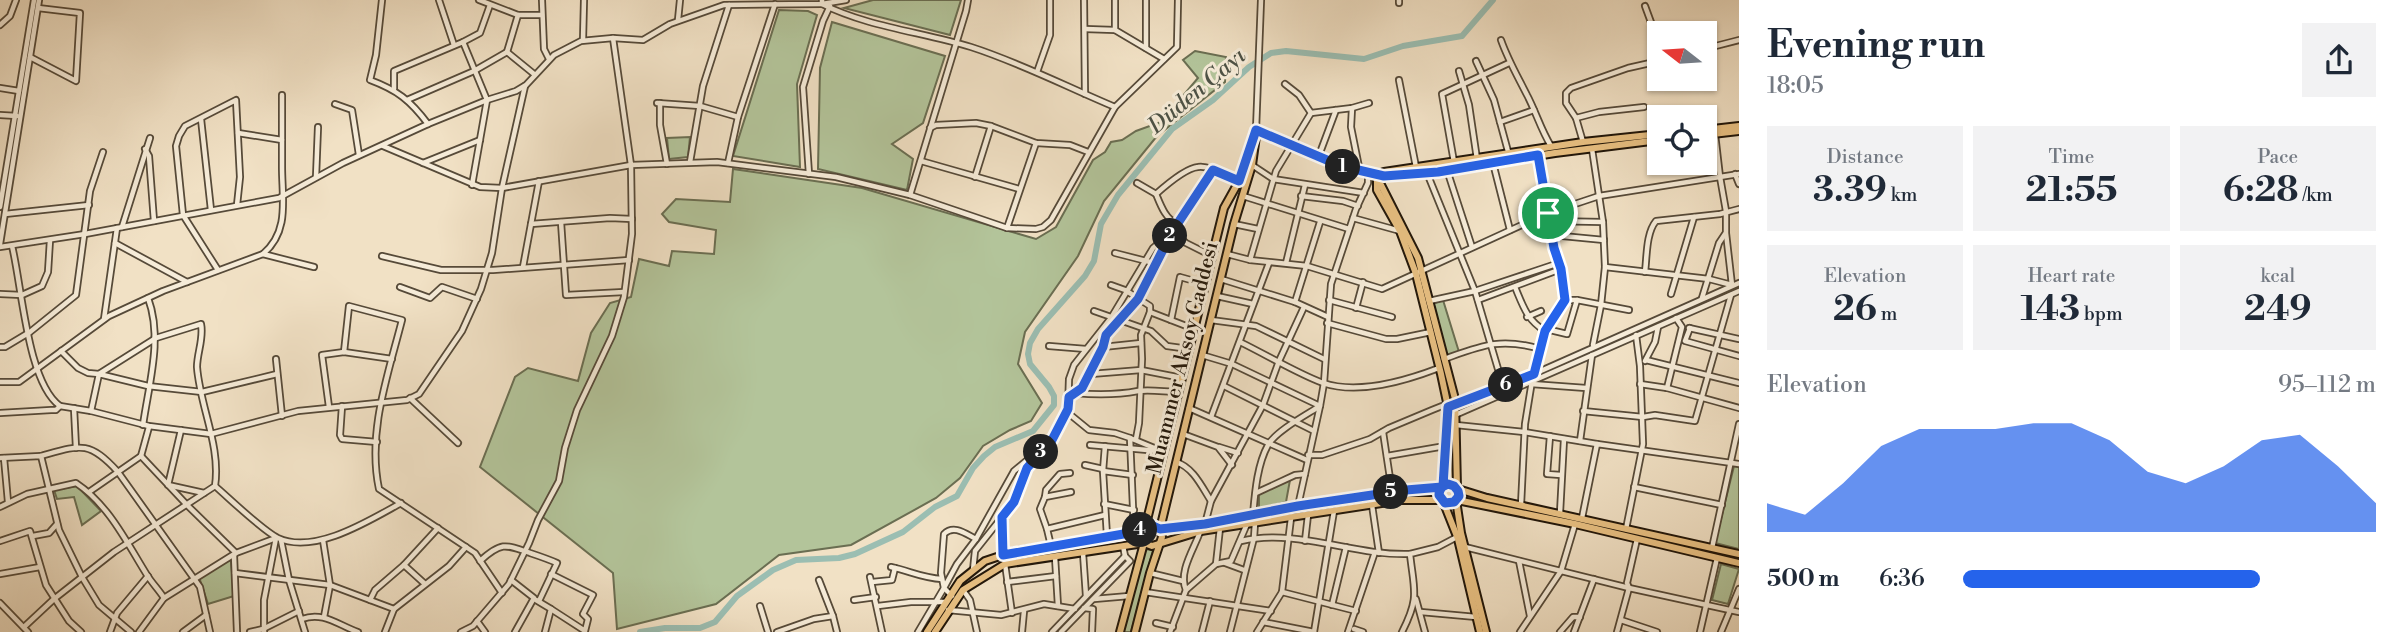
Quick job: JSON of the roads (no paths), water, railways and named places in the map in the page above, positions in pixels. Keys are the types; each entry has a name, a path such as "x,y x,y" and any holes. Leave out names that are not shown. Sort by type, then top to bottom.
{"main road":[{"path":"1717,131 1739,129"},
{"path":"1717,134 1739,129"},
{"path":"1256,130 1318,158 1379,178 1493,163 1552,147 1583,142 1647,135"},
{"name":"Muammer Aksoy Caddesi","path":"1160,529 1234,224 1252,165 1257,142 1256,130"},
{"name":"Muammer Aksoy Caddesi","path":"1145,528 1224,208 1239,181 1256,130"},
{"path":"1379,178 1454,162 1647,141"},
{"path":"1379,178 1377,190 1410,248"},
{"path":"1379,178 1410,248 1429,301 1443,360 1452,406 1447,417 1442,487 1439,495 1457,537 1479,632"},
{"path":"1419,273 1439,368 1456,414 1457,500 1465,547 1486,632"},
{"path":"934,632 960,581 985,561 1003,555 1135,532 1151,525 1160,529 1205,524 1298,506 1448,484 1487,498 1739,554"},
{"path":"1145,528 1141,537 1152,547 1160,542 1220,528 1413,499 1450,504 1457,500 1575,524 1739,563"},
{"path":"1135,632 1162,537 1160,529"},
{"path":"927,632 945,602 1005,564 1144,542"},
{"path":"1120,632 1144,542"}],"street":[{"path":"0,25 10,16 16,0"},
{"path":"18,116 19,91 34,0"},
{"path":"0,207 39,0"},
{"path":"382,0 376,55 370,80 394,89 428,124"},
{"path":"439,0 454,45"},
{"path":"479,0 518,15 542,15"},
{"path":"542,0 544,48 549,59"},
{"path":"583,40 584,0"},
{"path":"678,20 680,0"},
{"path":"809,174 803,87 830,5 846,0"},
{"path":"910,195 968,0"},
{"path":"1037,72 1050,35 1050,0"},
{"path":"1084,0 1085,94"},
{"path":"1115,0 1115,30"},
{"path":"1146,0 1146,49"},
{"path":"382,145 472,185 502,188 631,165 727,163 860,181 1007,228 1043,227 1051,220 1115,107 1177,47 1178,0"},
{"path":"1256,130 1261,0"},
{"path":"0,413 51,410 60,406 91,411 142,425 211,433 329,407 380,404 419,394 462,331 477,299 487,270 502,188 526,85 549,59 583,40 643,40 678,20 729,5 822,2 864,19 1005,58 1115,107"},
{"path":"727,163 738,117 775,4"},
{"path":"394,89 394,72 480,33 490,5"},
{"path":"690,162 703,86 729,5"},
{"path":"1645,6 1651,21"},
{"path":"30,57 76,81 80,13 38,8"},
{"path":"407,100 474,71 507,52 518,15"},
{"path":"1084,29 1115,30 1164,59"},
{"path":"461,632 477,621 502,593 526,551 538,520 559,481 565,447 578,410 612,336 624,292 632,219 631,165 613,38"},
{"path":"1501,40 1509,63 1552,147"},
{"path":"1717,46 1739,40"},
{"path":"463,41 488,100 472,185"},
{"path":"507,52 534,74"},
{"path":"1476,61 1500,122 1510,157"},
{"path":"1454,162 1442,94 1509,63"},
{"path":"1583,142 1576,118 1565,98 1571,88 1647,64"},
{"path":"1459,71 1469,105 1477,159"},
{"path":"1399,80 1416,168"},
{"path":"1284,84 1299,95 1311,113"},
{"path":"12,149 0,245 12,246 279,198 359,155 526,85"},
{"path":"0,88 19,91"},
{"path":"0,382 19,382 104,320 148,298 262,254 272,246 278,237 283,217 285,194 282,179 282,95"},
{"path":"218,270 183,215 177,140 185,126 236,100 240,177 237,205"},
{"path":"667,163 659,103 699,106 738,117"},
{"path":"1250,260 1273,179 1290,145 1311,113 1352,108 1368,103"},
{"path":"335,104 352,110 359,155"},
{"path":"1576,118 1599,112 1644,107"},
{"path":"1352,108 1351,127 1360,172"},
{"path":"1318,158 1336,110"},
{"path":"1500,122 1534,110"},
{"path":"0,115 18,116"},
{"path":"201,119 211,210"},
{"path":"930,128 936,125 976,122 1036,143 1070,145 1088,152"},
{"path":"975,177 991,126"},
{"path":"316,177 318,127"},
{"path":"238,133 282,139"},
{"path":"104,320 115,243 150,138"},
{"path":"422,163 480,140"},
{"path":"1007,228 1036,143"},
{"path":"0,148 12,149"},
{"path":"1592,148 1603,222 1605,267 1593,346"},
{"path":"145,149 149,156 154,221"},
{"path":"1717,151 1726,211 1732,285"},
{"path":"0,347 5,347 27,334 76,295 90,191 103,152"},
{"path":"1534,374 1546,330 1565,300 1538,155"},
{"path":"921,161 1019,188"},
{"path":"1493,163 1510,230"},
{"path":"1252,165 1273,179 1364,192"},
{"path":"1156,194 1194,167 1213,170 1239,181"},
{"path":"1069,397 1082,388 1108,331 1138,299 1172,232 1213,170"},
{"path":"1447,170 1472,247"},
{"path":"1298,506 1324,383 1327,320 1334,273 1368,183 1368,173"},
{"path":"1427,173 1475,291 1503,386"},
{"path":"1227,254 1250,260 1307,266 1382,289 1548,213 1599,196 1737,174 1739,184"},
{"path":"1368,183 1379,178"},
{"path":"523,267 539,181"},
{"path":"1137,183 1156,194 1162,209 1170,220 1177,224"},
{"path":"1286,263 1305,185"},
{"path":"1242,196 1349,229"},
{"path":"1301,197 1343,201 1358,206"},
{"path":"5,214 89,205"},
{"path":"1645,272 1648,240 1656,221 1739,209"},
{"path":"1671,294 1694,217"},
{"path":"1353,218 1400,231"},
{"path":"531,224 632,219"},
{"path":"1549,221 1603,222"},
{"path":"561,222 566,295 624,292"},
{"path":"1295,302 1320,222"},
{"path":"1234,224 1258,229"},
{"path":"1172,232 1186,243 1212,256"},
{"path":"972,570 975,551 1014,502 1027,468 1052,440 1067,412 1069,379 1074,365 1111,318 1158,241 1172,232"},
{"path":"1702,299 1719,243 1726,233"},
{"path":"1552,235 1604,240"},
{"path":"0,294 22,295 39,289 45,283 50,240"},
{"path":"115,243 187,282"},
{"path":"12,246 27,334 37,368 50,395 60,406"},
{"path":"1115,253 1154,263"},
{"path":"262,254 314,267"},
{"path":"382,256 429,268 487,270 629,260"},
{"path":"1211,417 1269,262"},
{"path":"1429,301 1475,291 1559,263"},
{"path":"1605,267 1709,279 1732,285"},
{"path":"1478,300 1561,269"},
{"path":"1171,320 1180,277 1205,284"},
{"path":"1221,279 1295,302 1327,320 1386,339 1432,331"},
{"path":"1356,307 1363,282"},
{"path":"1189,408 1308,457 1322,455 1370,439 1442,406 1452,406 1534,374 1739,283"},
{"path":"1111,285 1150,306 1141,343 1139,423 1131,449 1135,532"},
{"path":"400,287 430,298 442,287 477,299"},
{"path":"1515,287 1527,317 1533,324 1546,330 1567,334 1577,300"},
{"path":"1447,417 1532,383 1739,291"},
{"path":"1583,411 1643,417 1656,415 1695,421 1731,294"},
{"path":"1217,296 1253,304"},
{"path":"142,425 156,338 154,315 148,298"},
{"path":"1329,300 1392,317"},
{"path":"1565,300 1629,310"},
{"path":"344,352 349,306 402,320 380,404 374,467 379,489 475,552 502,593"},
{"path":"1205,524 1211,501 1263,405 1279,361 1304,307"},
{"path":"1527,317 1541,311"},
{"path":"1094,312 1150,331 1167,346 1189,349"},
{"path":"1150,312 1194,329"},
{"path":"1667,388 1682,327 1676,317"},
{"path":"1211,320 1247,324 1325,359"},
{"path":"23,627 55,598 129,542 215,486 211,433 197,356 202,338 201,324 156,338 99,374 91,411"},
{"path":"1640,366 1655,342 1658,326"},
{"path":"1682,327 1739,339"},
{"path":"1690,328 1685,341 1739,356"},
{"path":"1626,530 1642,449 1643,417 1636,335"},
{"path":"1240,342 1324,383 1359,387 1391,382 1439,368"},
{"path":"1103,347 1141,343"},
{"path":"1443,360 1490,343 1540,349"},
{"path":"1049,346 1087,349"},
{"path":"61,351 78,368 88,373 148,386 202,392 277,374"},
{"path":"329,407 323,355 344,352 392,359"},
{"path":"1202,355 1232,364 1320,406"},
{"path":"1580,441 1592,355"},
{"path":"276,359 282,416"},
{"path":"1646,360 1739,383"},
{"path":"1090,374 1141,370 1182,378"},
{"path":"1532,383 1587,388"},
{"path":"1521,505 1524,432 1532,383"},
{"path":"1640,384 1667,388 1739,408"},
{"path":"1224,386 1314,431"},
{"path":"1074,393 1095,395 1130,394 1139,391 1178,392"},
{"path":"410,398 457,443"},
{"path":"342,406 342,439 377,442"},
{"path":"1252,516 1269,443 1320,406"},
{"path":"74,408 76,448"},
{"path":"1067,412 1089,430 1115,433 1163,452"},
{"path":"1712,549 1739,424"},
{"path":"1456,425 1524,432 1739,464"},
{"path":"89,492 141,456 149,426"},
{"path":"168,485 181,430"},
{"path":"1383,432 1391,485"},
{"path":"1183,434 1238,453"},
{"path":"1550,436 1547,474 1561,475"},
{"path":"1560,513 1564,439"},
{"path":"918,632 957,564 976,539 1014,471 1052,440"},
{"path":"1582,518 1597,444"},
{"path":"1090,445 1163,452"},
{"path":"1105,446 1103,470 1107,536"},
{"path":"1387,456 1445,446"},
{"path":"1218,447 1232,465"},
{"path":"8,502 2,458 41,456 76,448 96,451 118,471 201,587 209,632"},
{"path":"41,456 57,524 82,578 99,605 131,632"},
{"path":"141,456 235,554 237,632"},
{"path":"1176,462 1184,464 1211,501"},
{"path":"1085,465 1133,475"},
{"path":"1051,546 1040,509 1046,490 1060,474 1070,472"},
{"path":"1255,494 1296,475 1305,474"},
{"path":"0,507 27,494 76,483 89,492 129,542 164,598"},
{"path":"168,485 205,493"},
{"path":"1052,485 1054,496"},
{"path":"215,486 279,538 301,542 323,540 351,531 401,503"},
{"path":"1634,487 1722,505"},
{"path":"1045,497 1071,492"},
{"path":"1104,504 1134,510"},
{"path":"1363,632 1351,631 1377,553 1373,505"},
{"path":"1263,622 1315,632 1334,511"},
{"path":"1046,529 1105,515"},
{"path":"1305,541 1308,516"},
{"path":"1002,517 1003,555"},
{"path":"1257,632 1282,592 1291,518"},
{"path":"1230,632 1254,538 1255,523"},
{"path":"33,536 48,533 57,524"},
{"path":"1156,623 1171,629 1186,590 1216,564 1230,561 1247,524"},
{"path":"1520,632 1561,571 1575,524"},
{"path":"370,600 375,590 404,565 438,528"},
{"path":"1216,564 1220,528"},
{"path":"952,597 944,588 942,579 944,534 948,530 956,529 976,539"},
{"path":"952,536 956,529"},
{"path":"0,541 30,531 46,585 69,621 81,632"},
{"path":"1186,590 1185,568 1201,531"},
{"path":"1241,541 1254,538 1289,539 1329,543 1377,553 1409,554 1438,547 1457,537"},
{"path":"139,632 164,598 235,554 279,538"},
{"path":"264,630 268,576 279,538"},
{"path":"279,538 305,632"},
{"path":"1617,632 1629,588 1627,583 1637,539"},
{"path":"323,540 330,585 324,617"},
{"path":"480,561 495,548 506,545 557,563 515,632"},
{"path":"1060,632 1130,561 1125,556 1123,546"},
{"path":"385,632 394,609 449,566 466,547"},
{"path":"1332,605 1346,547"},
{"path":"1465,547 1739,612"},
{"path":"1083,552 1086,597"},
{"path":"1409,554 1425,632"},
{"path":"1052,632 1125,556"},
{"path":"1055,557 1058,607"},
{"path":"1700,632 1717,558"},
{"path":"1519,561 1530,617"},
{"path":"1224,563 1244,570"},
{"path":"1005,564 1012,613"},
{"path":"404,565 425,584"},
{"path":"0,574 40,567"},
{"path":"882,632 871,580 892,580 893,568 908,571 921,578 942,579"},
{"path":"235,573 330,585 394,609"},
{"path":"1150,573 1184,581"},
{"path":"551,574 593,595 576,626"},
{"path":"110,632 117,613 148,576"},
{"path":"1007,582 1056,576"},
{"path":"1574,632 1594,579"},
{"path":"511,580 536,600 585,631 588,619 583,614"},
{"path":"819,580 837,632"},
{"path":"1721,632 1739,589"},
{"path":"963,590 970,600 977,632"},
{"path":"1282,592 1356,611"},
{"path":"1145,593 1237,604 1271,611"},
{"path":"1093,599 1129,596"},
{"path":"854,600 876,597"},
{"path":"1402,632 1413,611 1416,598"},
{"path":"1202,632 1210,601"},
{"path":"878,606 945,602"},
{"path":"0,603 28,632"},
{"path":"947,610 1001,615 1044,604 1075,609"},
{"path":"760,606 768,632"},
{"path":"1084,608 1093,609 1092,632"},
{"path":"545,632 551,609"},
{"path":"250,632 264,630 299,611"},
{"path":"1023,632 1024,611"},
{"path":"1421,612 1476,617"},
{"path":"183,632 206,615"},
{"path":"302,619 314,615 324,617 358,632"},
{"path":"777,632 832,616"},
{"path":"1560,632 1573,617 1580,617"},
{"path":"1621,620 1657,632"},
{"path":"477,621 485,632"},
{"path":"940,623 943,632"}],"waterway":[{"name":"Düden Çayı","path":"640,632 665,628 700,628 715,622 737,596 773,570 796,560 839,558 855,554 903,532 935,507 957,496 973,468 995,447 1033,431 1054,405 1054,396 1049,387 1030,364 1030,343 1038,329 1085,276 1094,261 1101,224 1118,195 1172,129 1213,100 1249,67 1271,53 1286,51 1364,59 1403,46 1462,36 1493,0"}]}
